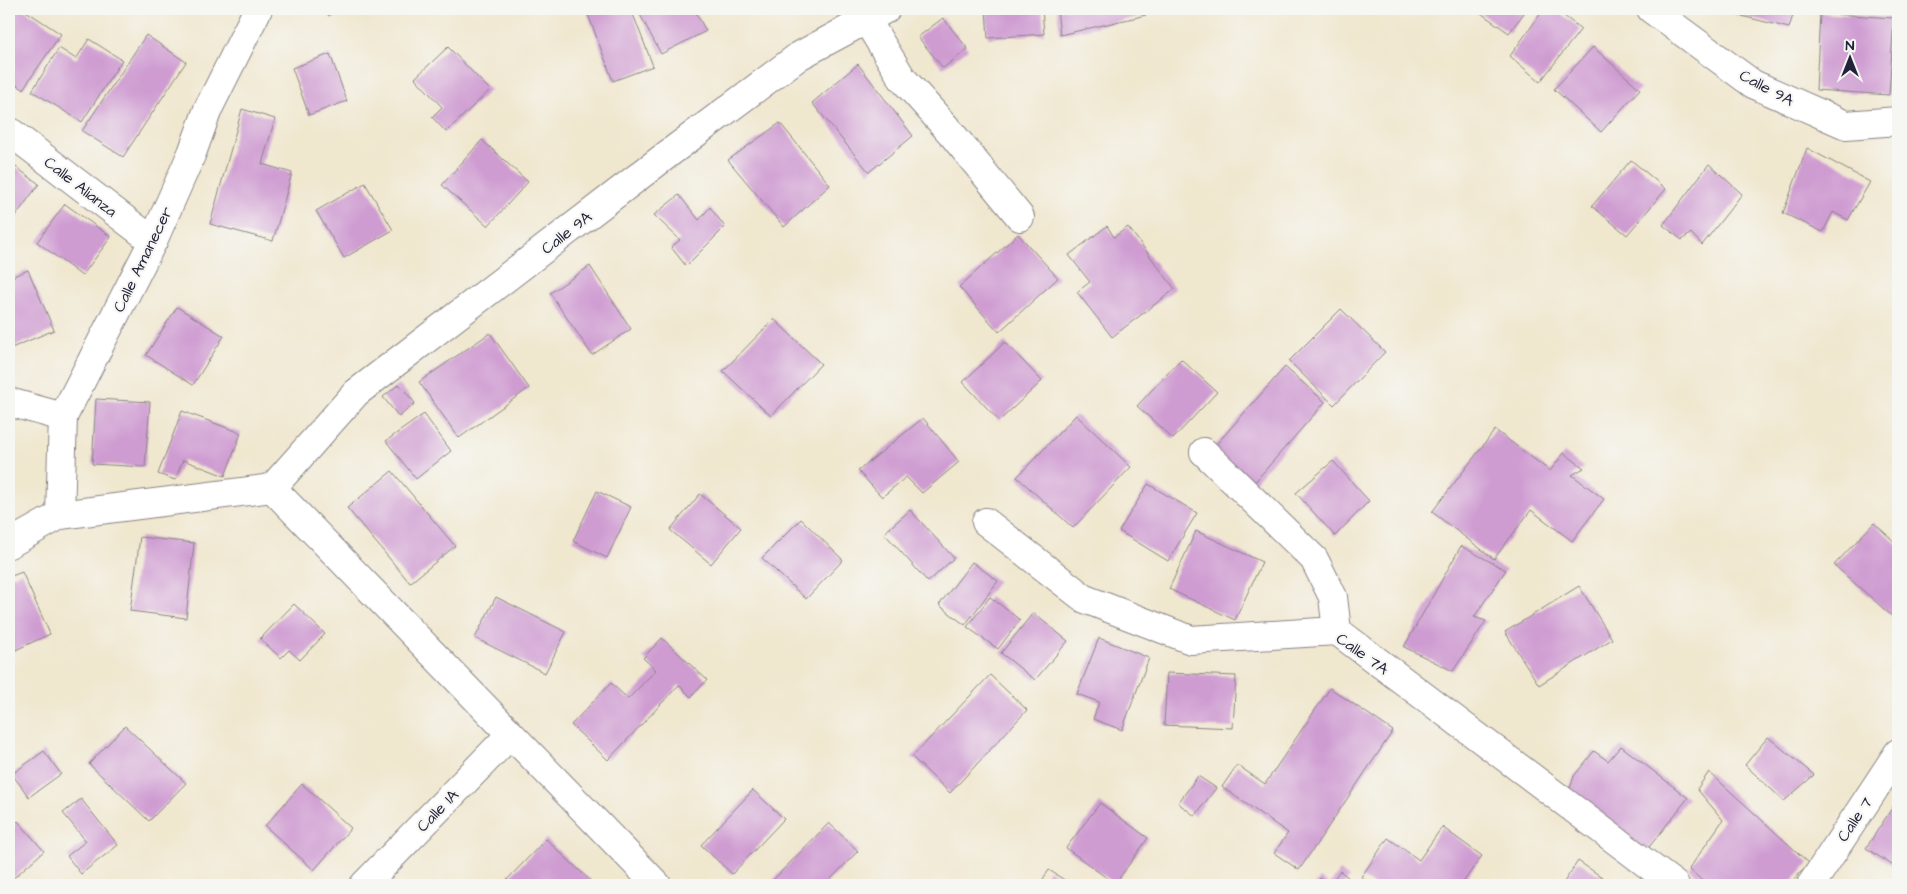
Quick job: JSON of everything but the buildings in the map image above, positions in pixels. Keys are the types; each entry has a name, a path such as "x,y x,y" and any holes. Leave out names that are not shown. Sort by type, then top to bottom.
{"street":[{"name":"Calle Amanecer","path":"60,516 63,416 153,241 192,153 208,109 258,9"},
{"name":"Calle 9A","path":"1651,9 1753,84 1846,125 1898,121"},
{"name":"Calle 9A","path":"272,488 356,393 799,56 876,14"},
{"path":"876,14 902,78 952,134 1020,216"},
{"name":"Calle Alianza","path":"9,131 153,241"},
{"path":"9,402 63,416"},
{"path":"1204,452 1314,559 1333,597 1337,631"},
{"path":"9,544 60,516 272,488 657,885"},
{"name":"Calle 7A","path":"986,522 1086,599 1191,640 1337,631 1675,885"},
{"name":"Calle 1A","path":"364,885 510,735"},
{"name":"Calle 7","path":"1811,885 1898,753"}]}
